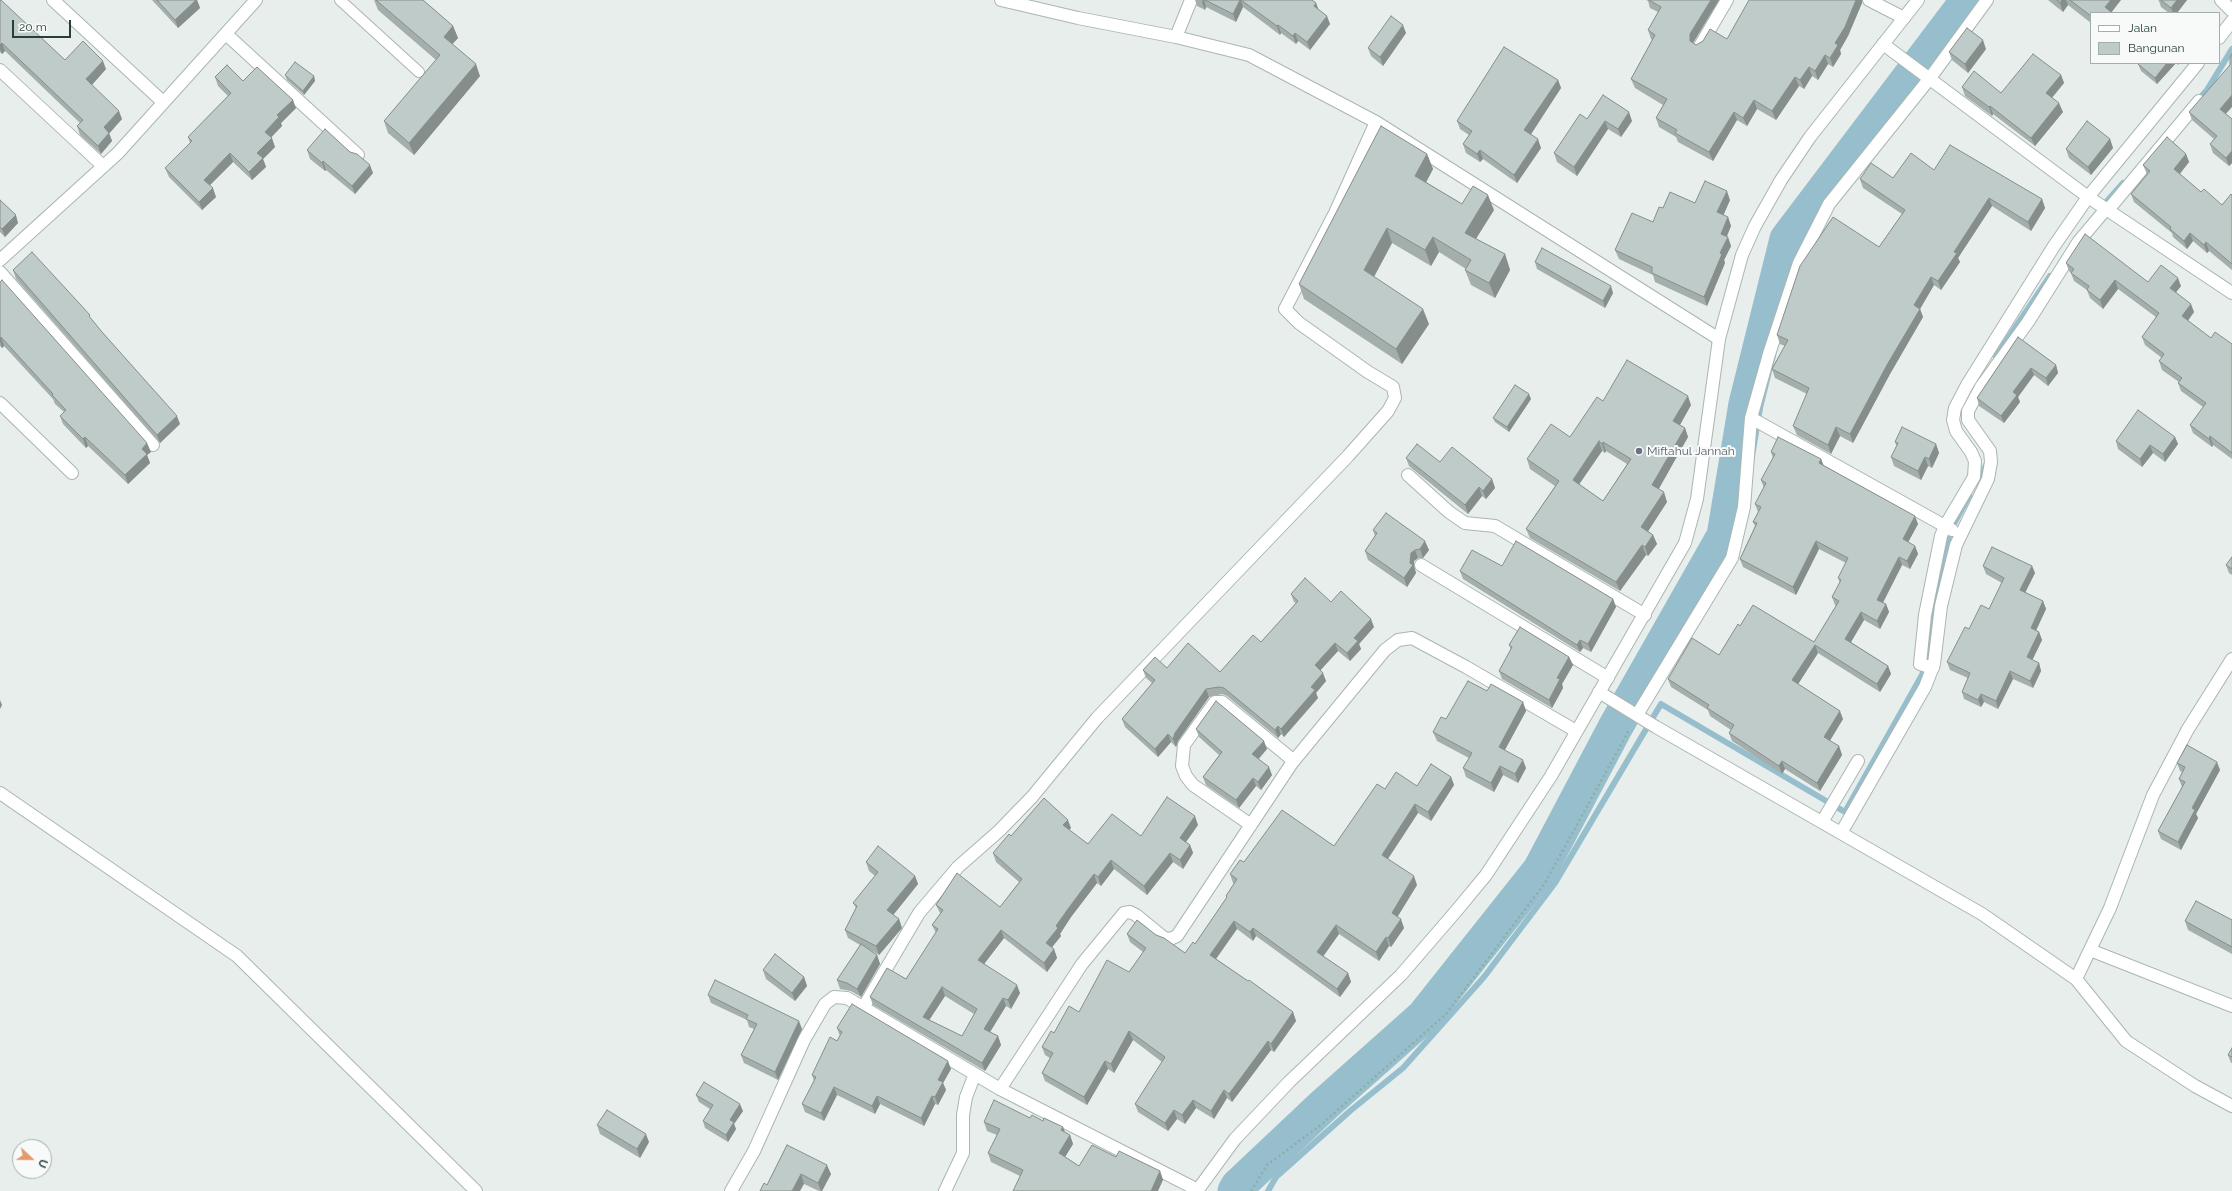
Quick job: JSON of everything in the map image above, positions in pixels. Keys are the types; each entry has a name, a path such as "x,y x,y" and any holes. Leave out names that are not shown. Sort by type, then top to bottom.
{"street":[{"path":"53,0 163,102"},
{"path":"0,260 118,153 256,0"},
{"path":"1176,37 1191,0"},
{"path":"1700,46 1727,0"},
{"path":"1869,0 1904,18"},
{"path":"731,1191 754,1151 804,1040 825,1004 834,996 847,998 1000,1089 1198,1191 1235,1139 1289,1082 1401,975 1486,875 1551,776 1576,731 1604,695 1608,678 1685,542 1695,507 1719,340 1742,254 1755,226 1781,180 1810,137 1918,0"},
{"path":"1638,716 1732,558 1744,507 1751,418 1769,354 1799,263 1830,204 1930,78 1987,0"},
{"path":"2221,0 2232,11"},
{"path":"1009,1 1176,37 1250,55 1376,122 1719,340"},
{"path":"2220,37 2232,21"},
{"path":"226,34 358,155"},
{"path":"1883,44 1920,70 2105,209 2232,293"},
{"path":"1928,667 1920,664 1923,648 1925,615 1952,530 1974,477 1975,461 1971,452 1956,431 1953,420 1955,408 1975,371 2049,252 2090,198 2197,64"},
{"path":"0,70 103,166"},
{"path":"1841,833 1925,687 1941,606 1952,530 1988,479 1991,462 1990,451 1968,420 1968,411 1981,387 2028,322 2058,272 2091,225 2207,92"},
{"path":"864,1008 919,913 958,867 999,831 1032,797 1097,718 1353,451 1388,410 1395,398 1393,387 1368,372 1299,323 1285,309 1335,213 1376,122"},
{"path":"0,272 153,445"},
{"path":"0,403 72,473"},
{"path":"1751,418 1952,530"},
{"path":"1408,475 1449,512 1465,523 1495,526 1645,615"},
{"path":"1421,565 1608,678"},
{"path":"1000,1089 1082,964 1124,913 1130,912 1136,915 1164,938 1170,939 1177,936 1294,761 1385,650 1398,640 1412,638 1466,667 1576,731"},
{"path":"2076,979 2110,908 2153,795 2188,729 2232,659"},
{"path":"1604,695 1982,914 2076,979 2126,1041 2188,1082 2232,1106"},
{"path":"1251,825 1193,785 1186,776 1182,766 1184,745 1215,702 1222,702 1294,761"},
{"path":"1822,822 1858,761"},
{"path":"0,793 237,956 476,1191"},
{"path":"2090,950 2232,1006"},
{"path":"945,1191 963,1153 963,1115 966,1097 975,1074"}],"lane":[{"path":"340,0 419,72"}],"path":[{"path":"1251,1191 1267,1166 1322,1124 1447,1013 1545,883 1638,716"}],"building":[{"path":"0,0 65,60 83,41 103,61 86,79 119,111 104,127 109,133 98,146 77,126 83,120 2,43 0,45"},
{"path":"157,0 196,0 175,20"},
{"path":"376,0 423,0 453,26 444,37 476,64 409,143 384,121 440,55"},
{"path":"1205,0 1240,0 1233,14"},
{"path":"1241,0 1312,0 1316,3 1314,6 1327,16 1307,42 1295,33 1293,36 1278,25 1277,26"},
{"path":"1649,0 1711,0 1690,34 1690,41 1696,45 1703,41 1710,29 1727,39 1749,0 1856,0 1845,27 1835,43 1838,45 1830,58 1825,55 1815,71 1809,67 1800,80 1795,77 1772,111 1754,100 1743,118 1734,112 1709,152 1675,133 1677,130 1656,118 1667,99 1631,79 1655,35 1648,30 1661,7"},
{"path":"2070,0 2111,0 2105,7 2111,12 2090,12 2090,15"},
{"path":"2161,0 2177,0 2171,8"},
{"path":"1391,16 1403,25 1380,57 1368,48"},
{"path":"1967,28 1983,40 1965,64 1949,52"},
{"path":"1504,47 1558,80 1524,130 1538,139 1514,175 1480,150 1477,154 1463,144 1472,131 1457,121"},
{"path":"2033,54 2061,75 2046,93 2059,103 2031,138 1990,106 1989,107 1962,87 1974,71 2001,93"},
{"path":"2232,54 2232,95 2220,109 2232,119 2232,151 2226,158 2210,144 2217,136 2189,112 2230,65 2230,57"},
{"path":"295,62 314,76 303,91 285,75"},
{"path":"2138,64 2166,64 2155,78"},
{"path":"227,65 243,81 257,67 293,100 277,115 279,117 265,132 272,138 257,153 263,158 249,172 230,153 204,180 213,188 199,202 165,168 192,141 188,137 231,93 215,77"},
{"path":"1603,95 1629,112 1618,129 1605,121 1574,167 1554,153 1580,114 1587,119"},
{"path":"2087,121 2110,139 2088,167 2066,149"},
{"path":"1381,126 1427,154 1415,176 1462,204 1473,186 1488,195 1465,233 1505,254 1489,283 1465,270 1471,260 1433,237 1425,250 1387,228 1364,270 1423,309 1396,349 1299,284"},
{"path":"325,129 350,152 357,154 370,165 352,186 323,161 322,163 307,150"},
{"path":"2167,137 2186,154 2174,169 2201,192 2204,189 2222,205 2231,194 2232,195 2232,264 2206,242 2204,245 2190,233 2184,241 2170,229 2171,227 2131,194 2150,171 2143,165"},
{"path":"1950,145 2042,199 2028,222 1989,198 1954,252 1957,253 1938,281 1931,277 1914,305 1920,309 1887,365 1850,434 1836,427 1828,445 1793,426 1809,388 1772,369 1788,340 1777,335 1800,266 1833,217 1879,247 1905,210 1860,179 1871,163 1893,178 1911,153 1934,170"},
{"path":"1705,181 1727,191 1717,212 1728,217 1721,234 1728,237 1720,253 1722,254 1704,297 1652,273 1652,267 1615,250 1632,213 1653,222 1659,207 1663,208 1670,192 1695,203"},
{"path":"0,200 16,215 2,229 0,227"},
{"path":"2085,234 2148,282 2161,265 2178,278 2170,288 2191,304 2182,316 2211,338 2215,332 2232,344 2232,453 2210,436 2209,439 2190,425 2206,403 2178,383 2182,378 2159,361 2164,354 2142,337 2159,313 2115,280 2100,300 2087,290 2089,286 2071,273 2074,269 2066,263"},
{"path":"1542,248 1611,286 1603,301 1535,262"},
{"path":"32,252 90,315 89,316 102,332 177,416 157,435 13,270"},
{"path":"2,280 147,443 142,449 147,454 125,475 85,437 83,439 60,416 66,410 1,337 0,338 0,282"},
{"path":"2018,337 2056,365 2046,378 2031,368 2013,392 2017,395 2001,416 1977,398"},
{"path":"1627,360 1688,396 1673,421 1685,428 1652,485 1664,492 1641,527 1653,535 1645,547 1642,545 1616,582 1526,529 1559,481 1527,459 1551,424 1570,437 1597,397 1603,401","holes":["1599,441 1602,444 1603,442 1631,459 1603,501 1573,480"]},
{"path":"1515,385 1529,394 1507,427 1493,418"},
{"path":"2138,410 2175,437 2163,454 2150,445 2140,459 2116,441"},
{"path":"1902,427 1936,444 1929,459 1925,457 1918,471 1891,457 1898,443 1895,442"},
{"path":"1778,437 1821,459 1819,463 1915,516 1903,539 1915,546 1907,561 1899,557 1877,600 1886,604 1877,621 1861,612 1845,639 1888,666 1877,684 1815,645 1792,680 1840,711 1824,737 1839,746 1817,783 1782,761 1779,766 1729,733 1734,725 1707,708 1709,705 1668,679 1692,638 1719,655 1738,624 1740,626 1753,605 1814,642 1839,601 1832,597 1841,580 1838,578 1848,558 1816,541 1793,587 1740,559 1757,523 1753,522 1761,507 1755,504 1766,483 1761,480 1775,454 1771,452"},
{"path":"1417,444 1440,462 1452,447 1492,479 1483,491 1479,487 1465,505 1406,458"},
{"path":"1386,513 1425,541 1420,549 1411,553 1410,563 1413,565 1404,578 1365,551 1377,533 1373,530"},
{"path":"1516,541 1613,599 1588,644 1580,640 1577,645 1460,571 1472,550 1502,566"},
{"path":"1992,547 2032,566 2020,590 2043,601 2031,628 2039,632 2027,657 2039,663 2030,681 2010,671 1996,701 1981,694 1978,700 1962,692 1970,673 1947,662 1965,627 1969,629 1981,605 1989,609 2004,578 1983,566"},
{"path":"2232,557 2232,569 2226,565"},
{"path":"1305,578 1331,602 1341,591 1371,619 1354,638 1358,641 1347,653 1335,643 1315,665 1323,673 1311,687 1315,690 1281,729 1278,726 1275,730 1224,688 1219,687 1206,689 1175,733 1173,739 1168,734 1155,749 1122,719 1155,680 1143,670 1155,657 1167,668 1188,643 1220,672 1253,635 1261,642 1298,601 1291,594"},
{"path":"1520,627 1569,657 1557,678 1560,679 1549,700 1499,671 1512,647 1509,645"},
{"path":"1468,681 1487,691 1491,684 1523,702 1499,747 1523,760 1515,774 1500,766 1491,783 1463,768 1472,753 1433,732 1441,717 1446,719"},
{"path":"1216,701 1264,741 1252,754 1269,767 1258,782 1253,778 1236,800 1203,777 1222,752 1196,729"},
{"path":"2187,745 2217,762 2192,808 2195,810 2178,842 2158,831 2185,782 2179,779 2185,767 2177,763"},
{"path":"1431,764 1451,777 1428,812 1415,804 1382,855 1414,876 1392,913 1401,919 1376,952 1336,925 1317,952 1348,973 1337,989 1253,928 1250,932 1234,921 1210,955 1248,981 1249,980 1293,1012 1271,1044 1268,1041 1229,1094 1224,1090 1211,1111 1193,1100 1182,1115 1174,1110 1165,1123 1135,1104 1165,1057 1129,1031 1111,1064 1105,1061 1084,1097 1042,1073 1053,1053 1042,1047 1051,1031 1054,1033 1069,1006 1079,1012 1107,960 1129,972 1146,948 1127,934 1137,920 1156,935 1164,938 1185,953 1193,942 1195,944 1227,897 1226,896 1237,879 1230,874 1240,860 1244,862 1282,810 1334,846 1377,784 1385,789 1396,772 1417,786"},
{"path":"1167,797 1195,816 1180,838 1190,845 1180,860 1170,853 1144,886 1111,860 1098,877 1094,874 1056,926 1058,928 1046,943 1054,949 1044,963 1001,930 978,960 1017,985 1008,1000 1003,998 984,1029 998,1036 982,1063 870,997 887,968 906,979 938,929 932,925 943,910 936,905 957,873 1000,907 1022,879 993,853 1009,834 1011,836 1044,798 1068,820 1063,825 1088,844 1112,814 1141,836","holes":["942,987 977,1009 962,1036 923,1017"]},
{"path":"878,846 915,876 887,910 899,919 876,946 845,930 857,906 853,903 878,872 866,862"},
{"path":"2196,901 2232,920 2232,947 2185,921"},
{"path":"861,944 877,955 857,989 847,983 837,980"},
{"path":"775,954 804,977 792,993 763,970"},
{"path":"715,980 799,1021 775,1072 741,1055 757,1024 746,1019 748,1015 708,995"},
{"path":"852,1004 948,1061 938,1080 943,1082 935,1097 932,1096 921,1118 877,1096 872,1106 834,1087 821,1113 802,1104 816,1077 812,1075 830,1037 837,1041 842,1032 837,1028"},
{"path":"2232,1048 2232,1057 2228,1055"},
{"path":"704,1082 740,1104 730,1120 734,1122 726,1135 703,1121 713,1105 696,1095"},
{"path":"994,1100 1030,1118 1032,1115 1043,1121 1044,1118 1063,1127 1061,1130 1070,1135 1059,1153 1079,1166 1092,1145 1116,1157 1119,1151 1160,1171 1151,1191 1013,1191 1023,1170 988,1153 1000,1129 984,1122"},
{"path":"607,1110 646,1134 637,1149 597,1125"},
{"path":"787,1145 827,1165 818,1183 801,1174 792,1191 760,1191 764,1183 767,1185"}],"waterway":[{"path":"1235,1191 1238,1186 1325,1104 1424,1016 1540,870 1616,726 1724,536 1746,404 1787,239 1968,0"},
{"path":"2197,101 2207,90 2232,49"},
{"path":"2101,208 2123,183"},
{"path":"1996,356 2050,276"},
{"path":"1965,418 1962,411 1964,404 1974,389"},
{"path":"1977,483 1986,465"},
{"path":"1268,1191 1276,1177 1350,1111 1403,1068 1484,977 1555,883 1661,704 1845,812 1922,675 1928,655 1931,619 1950,531 1969,496"}],"place":[{"name":"Miftahul Jannah","path":"1639,451"}]}
